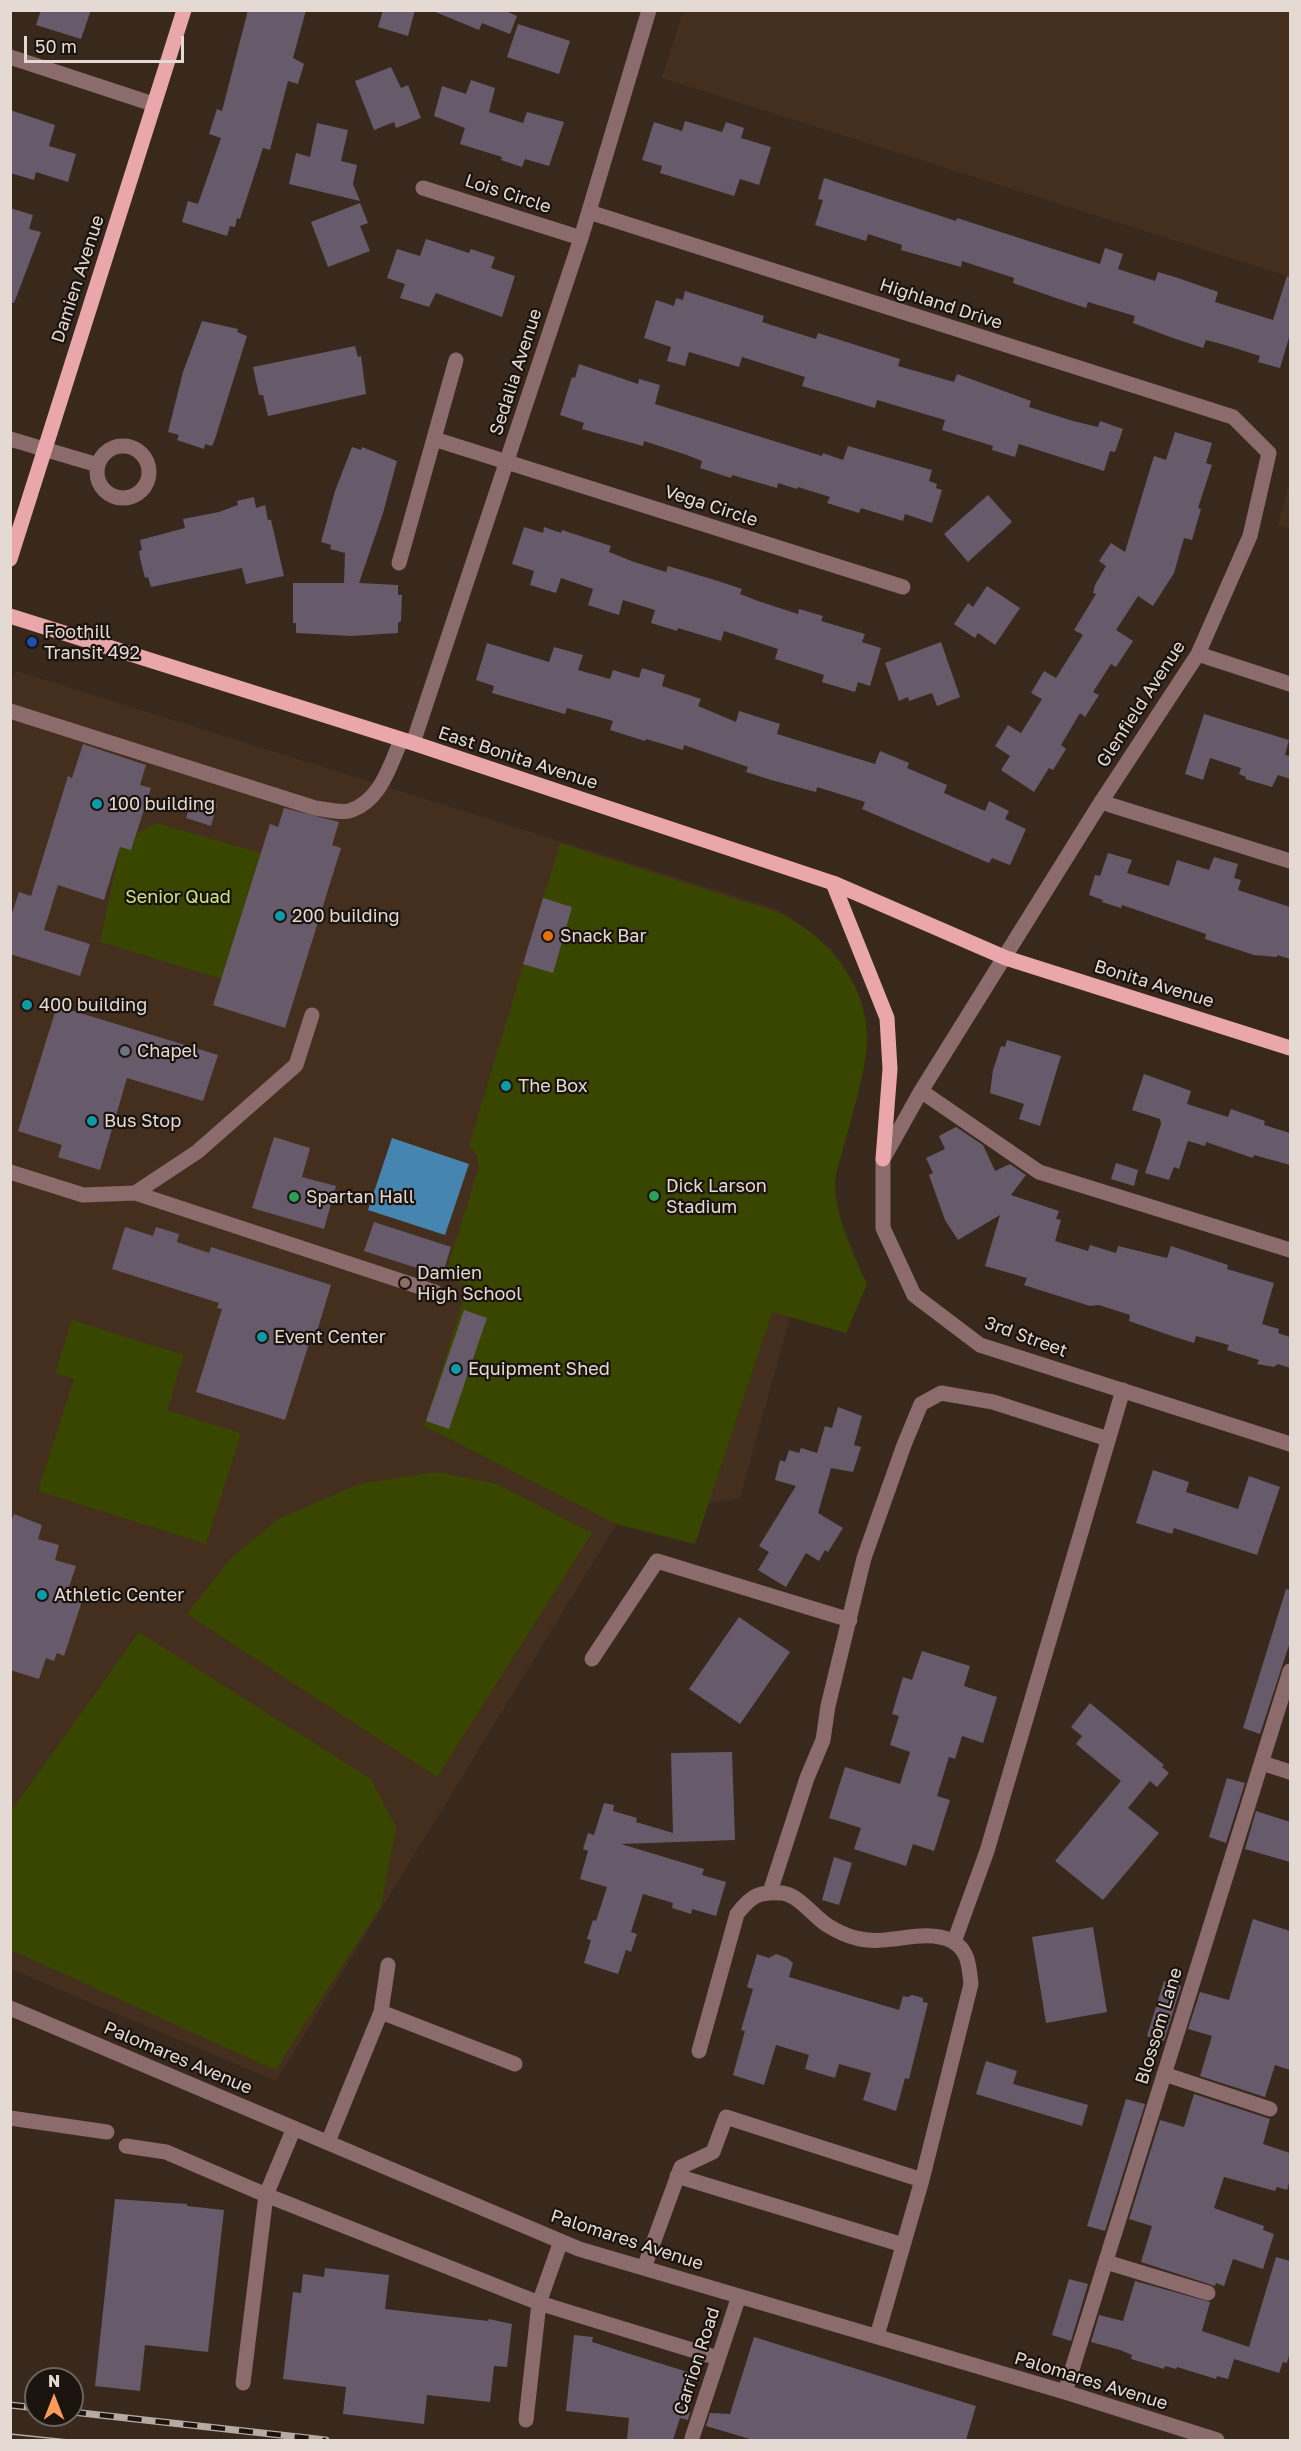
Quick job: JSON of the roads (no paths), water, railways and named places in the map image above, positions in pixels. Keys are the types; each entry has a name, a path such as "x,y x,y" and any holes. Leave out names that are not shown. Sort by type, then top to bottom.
{"main road":[{"name":"Damien Avenue","path":"10,559 183,10"},
{"name":"East Bonita Avenue","path":"10,616 407,741 833,883 1006,958"},
{"path":"833,883 887,1018 890,1069 883,1160"},
{"name":"Bonita Avenue","path":"1006,958 1290,1047"}],"street":[{"name":"Sedalia Avenue","path":"10,711 315,808 347,812 364,804 384,781 407,741 507,461 581,238 650,10"},
{"path":"10,57 153,104"},
{"name":"Lois Circle","path":"423,188 581,238"},
{"name":"Highland Drive","path":"589,212 1233,417 1269,453"},
{"path":"399,563 456,360"},
{"path":"10,438 98,465"},
{"name":"Vega Circle","path":"434,439 903,587"},
{"name":"Glenfield Avenue","path":"1006,958 1101,802 1198,654 1250,536 1269,453"},
{"path":"1198,654 1290,684"},
{"path":"1101,802 1290,861"},
{"name":"3rd Street","path":"1006,958 921,1091 883,1160 884,1228 914,1295 980,1345 1290,1444"},
{"path":"135,1192 197,1152 296,1065 312,1015"},
{"path":"921,1091 1039,1172 1290,1250"},
{"path":"10,1172 83,1195 135,1192 435,1292"},
{"path":"954,1942 991,1840 1123,1390"},
{"path":"770,1892 807,1778 823,1740 828,1706 864,1558 921,1404 941,1393 993,1401 1108,1438"},
{"path":"592,1659 657,1561 850,1620"},
{"name":"Blossom Lane","path":"1065,2392 1290,1671"},
{"path":"1262,1763 1290,1772"},
{"path":"699,2051 736,1914 750,1897 760,1892 787,1893 826,1924 856,1938 881,1942 934,1935 954,1942 969,1958 971,1984 922,2180 877,2336"},
{"path":"328,2142 381,2012 388,1965"},
{"name":"Palomares Avenue","path":"10,2008 561,2241 644,2268 1065,2392 1217,2440"},
{"path":"381,2012 515,2064"},
{"path":"1164,2074 1270,2109"},
{"path":"644,2268 679,2172 713,2152 726,2117 922,2180"},
{"path":"10,2118 107,2132"},
{"path":"243,2383 266,2195 294,2128"},
{"path":"126,2146 166,2152 266,2195 539,2303 718,2358"},
{"path":"679,2172 903,2245"},
{"path":"526,2420 539,2303 561,2241"},
{"path":"1106,2262 1208,2293"},
{"name":"Carrion Road","path":"692,2438 739,2296"}],"water":[{"path":"392,1138 469,1164 445,1235 368,1210"}],"tram line":[{"path":"10,2434 68,2440"}],"railway":[{"path":"10,2405 24,2407"},
{"path":"84,2413 326,2440"}],"place":[{"name":"Foothill Transit 492","path":"32,642"},
{"name":"100 building","path":"97,804"},
{"name":"200 building","path":"280,916"},
{"name":"Snack Bar","path":"548,936"},
{"name":"400 building","path":"27,1005"},
{"name":"Chapel","path":"125,1051"},
{"name":"The Box","path":"506,1086"},
{"name":"Bus Stop","path":"92,1121"},
{"name":"Dick Larson Stadium","path":"654,1196"},
{"name":"Spartan Hall","path":"294,1197"},
{"name":"Damien High School","path":"405,1283"},
{"name":"Event Center","path":"262,1337"},
{"name":"Equipment Shed","path":"456,1369"},
{"name":"Athletic Center","path":"42,1595"}],"park label":[{"name":"Senior Quad","path":"178,897"}]}
